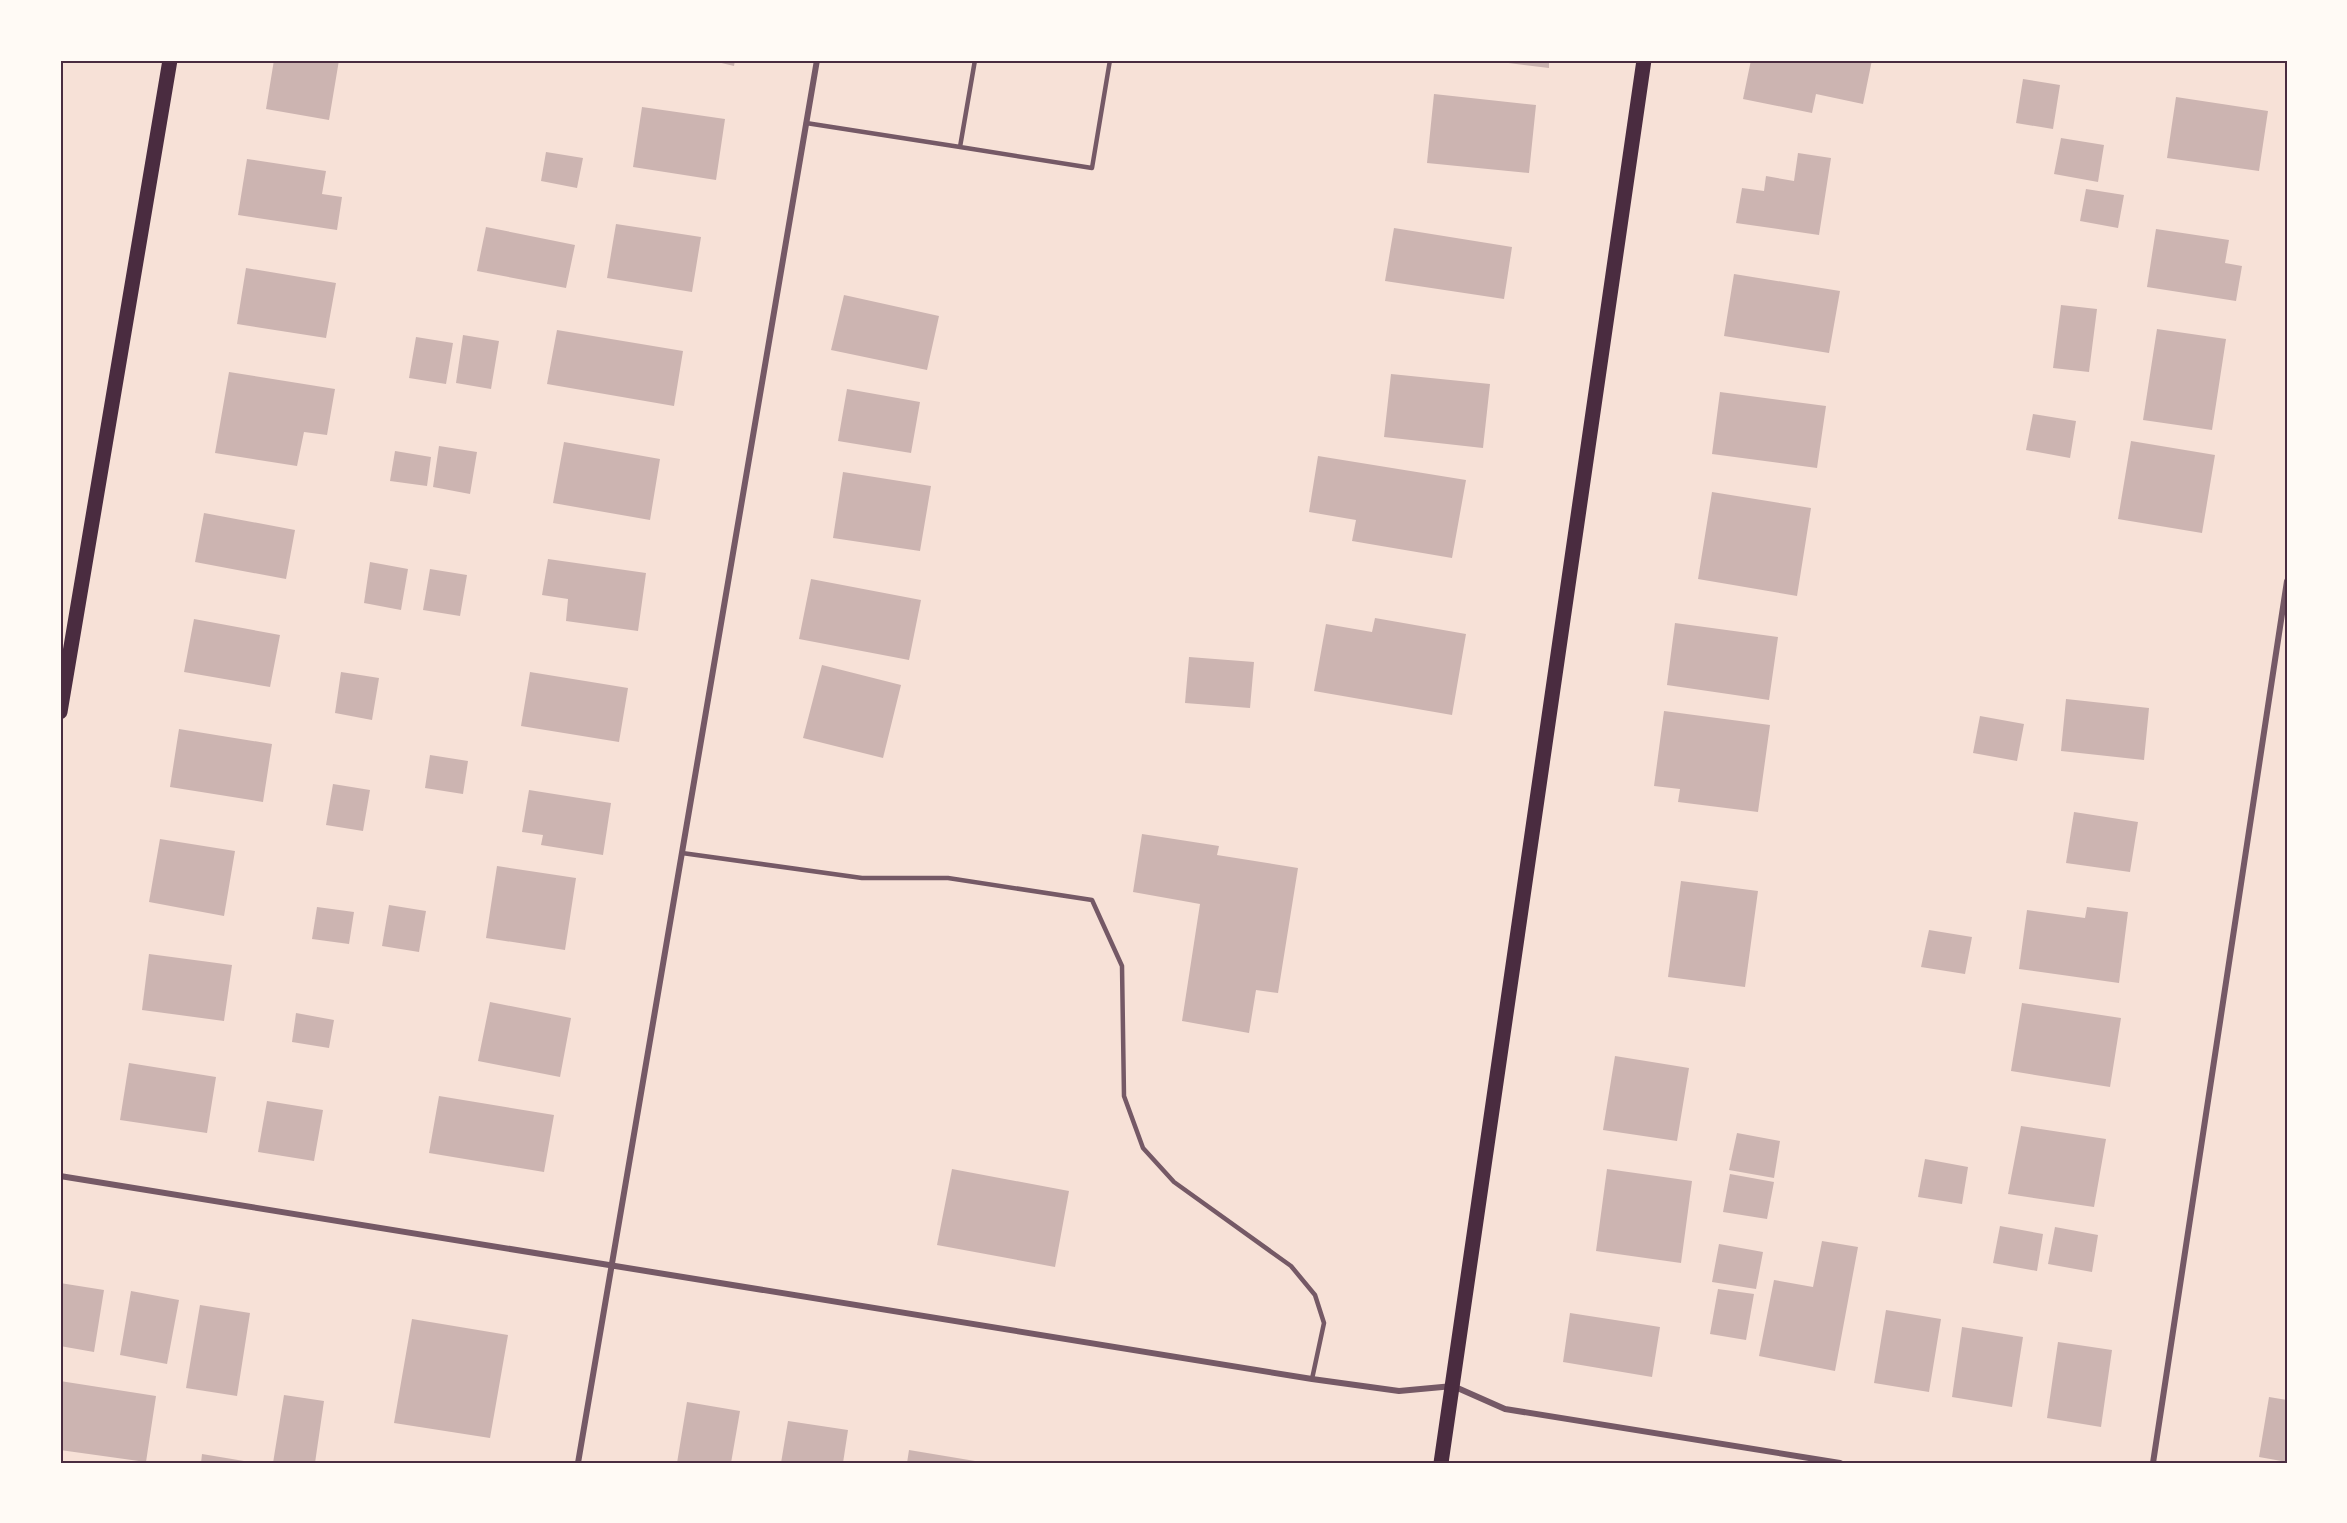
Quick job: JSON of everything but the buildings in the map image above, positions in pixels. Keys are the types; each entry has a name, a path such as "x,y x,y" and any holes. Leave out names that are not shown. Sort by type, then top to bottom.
{"main road":[{"path":"60,712 170,60"},
{"path":"1441,1463 1644,60"}],"street":[{"path":"578,1463 817,60"},
{"path":"2153,1463 2287,581"},
{"path":"60,1176 1312,1379 1399,1391 1453,1386 1506,1409 1840,1463"}],"lane":[{"path":"960,147 975,60"},
{"path":"806,123 1092,168 1110,60"},
{"path":"682,853 862,878 948,878 1092,900 1122,966 1124,1096 1143,1148 1173,1182 1291,1266 1315,1295 1324,1323 1312,1379"}]}
